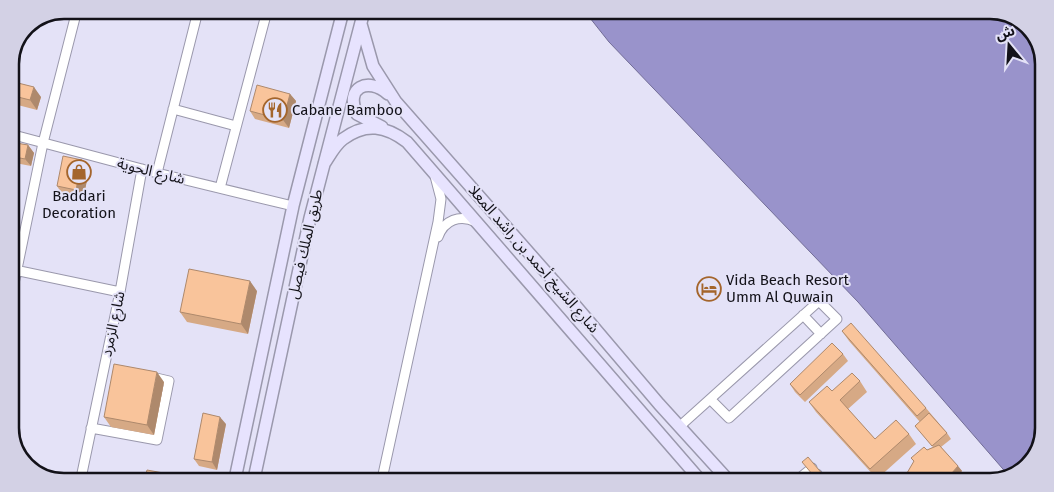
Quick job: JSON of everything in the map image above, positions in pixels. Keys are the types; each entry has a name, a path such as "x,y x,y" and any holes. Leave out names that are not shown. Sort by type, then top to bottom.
{"main road":[{"name":"طريق الملك فيصل","path":"236,473 293,206 342,19"},
{"name":"طريق الملك فيصل","path":"255,473 310,218 362,19"},
{"name":"شارع الشيخ أحمد بن راشد المعلا","path":"361,24 373,66 396,102"},
{"name":"شارع الشيخ أحمد بن راشد المعلا","path":"695,473 407,142 395,133 357,114 352,102 353,96 360,87 374,85 383,90 396,102 561,289 679,427 722,473"},
{"path":"324,164 342,139 369,128 382,128"}],"street":[{"path":"19,244 75,19"},
{"path":"156,173 196,19"},
{"path":"220,188 265,19"},
{"path":"173,108 236,126"},
{"name":"شارع الحوية","path":"19,136 156,173 293,206"},
{"name":"شارع الزمرد","path":"82,473 107,369 142,169"},
{"path":"383,473 433,248 440,199 434,172"},
{"path":"433,248 440,231 445,224 452,220 469,218 479,223"},
{"path":"19,270 120,292"},
{"path":"679,427 711,400 819,300 837,319 729,418 711,400"},
{"path":"803,315 821,334"},
{"path":"92,428 106,426 157,440 169,381 143,376"}],"shaded area":[{"path":"591,19 990,19 1007,22 1022,32 1031,44 1035,61 1035,428 1032,445 1020,462 1005,471 858,302 609,42"}],"building":[{"path":"19,83 34,87 30,100 19,97"},
{"path":"257,85 290,94 283,120 250,111"},
{"path":"19,144 28,145 25,159 19,158"},
{"path":"63,156 82,160 76,190 57,186"},
{"path":"189,269 250,281 241,324 180,312"},
{"path":"851,323 926,408 917,416 842,331"},
{"path":"832,343 843,354 800,395 790,384"},
{"path":"114,364 157,372 147,425 104,417"},
{"path":"852,373 860,381 840,400 875,439 896,420 909,434 870,469 809,402 827,386 832,391"},
{"path":"203,413 220,417 212,462 194,459"},
{"path":"929,413 947,433 932,446 915,426"},
{"path":"939,445 958,466 952,473 907,473 914,461 911,458 924,447 927,450"},
{"path":"808,457 821,473 811,473 802,462"},
{"path":"147,470 164,473 146,473"}],"place":[{"name":"Cabane Bamboo","path":"275,110"},
{"name":"Baddari Decoration","path":"79,172"},
{"name":"Vida Beach Resort Umm Al Quwain","path":"709,289"}]}
